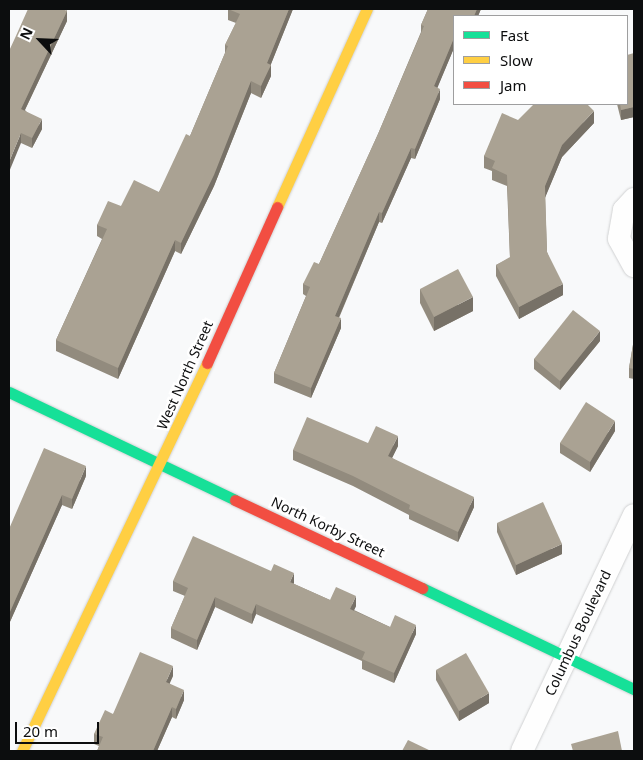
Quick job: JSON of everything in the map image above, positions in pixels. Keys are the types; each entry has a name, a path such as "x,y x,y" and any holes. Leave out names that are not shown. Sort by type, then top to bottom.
{"street":[{"name":"West North Street","path":"22,751 161,464 367,9"},
{"path":"634,199 624,210 619,239 634,266"},
{"name":"North Korby Street","path":"9,392 634,689"},
{"name":"Columbus Boulevard","path":"522,751 634,516"}],"building":[{"path":"28,9 63,9 67,11 21,109 42,119 32,138 21,133 9,162 9,51"},
{"path":"228,9 289,9 267,63 271,65 261,86 251,81 214,175 181,243 175,240 118,368 56,340 107,229 97,225 108,201 121,206 134,180 159,192 186,134 190,136 228,46 225,45 240,14"},
{"path":"428,9 477,9 474,15 453,15 453,40 434,86 440,89 415,149 411,148 382,213 379,212 335,316 341,318 311,388 274,373 310,287 303,284 314,262 319,264 378,134 424,26 421,25"},
{"path":"634,53 634,107 621,110 620,105 628,105 628,55"},
{"path":"533,105 588,105 594,111 562,145 545,186 547,252 563,284 519,307 496,265 510,257 507,175 492,168 495,161 484,156 502,113 518,120"},
{"path":"458,269 473,297 434,317 420,289"},
{"path":"573,310 600,331 560,381 534,359"},
{"path":"634,339 634,369 629,368"},
{"path":"586,402 615,421 590,462 560,443"},
{"path":"307,417 368,443 376,426 398,436 388,456 474,497 458,532 409,509 410,505 353,476 293,450"},
{"path":"44,448 86,466 72,499 62,495 9,614 9,529"},
{"path":"543,502 562,544 516,565 497,523"},
{"path":"193,536 271,571 274,564 294,573 290,582 330,600 336,587 356,596 350,609 390,627 395,615 416,625 394,673 362,659 365,652 256,604 252,614 215,597 197,640 171,628 188,588 173,581"},
{"path":"140,652 173,666 166,682 184,690 176,709 172,707 153,751 97,751 103,737 94,734 105,710 113,714"},
{"path":"466,653 489,693 459,711 436,670"},
{"path":"618,731 622,751 573,751 571,744"},
{"path":"408,740 431,751 402,751"}],"traffic: fast":[{"path":"9,392 235,500"},
{"path":"422,588 634,689"}],"traffic: slow":[{"path":"277,207 367,9"},
{"path":"22,751 207,363"}],"traffic: jam":[{"path":"207,363 277,207"},
{"path":"235,500 422,588"}]}
